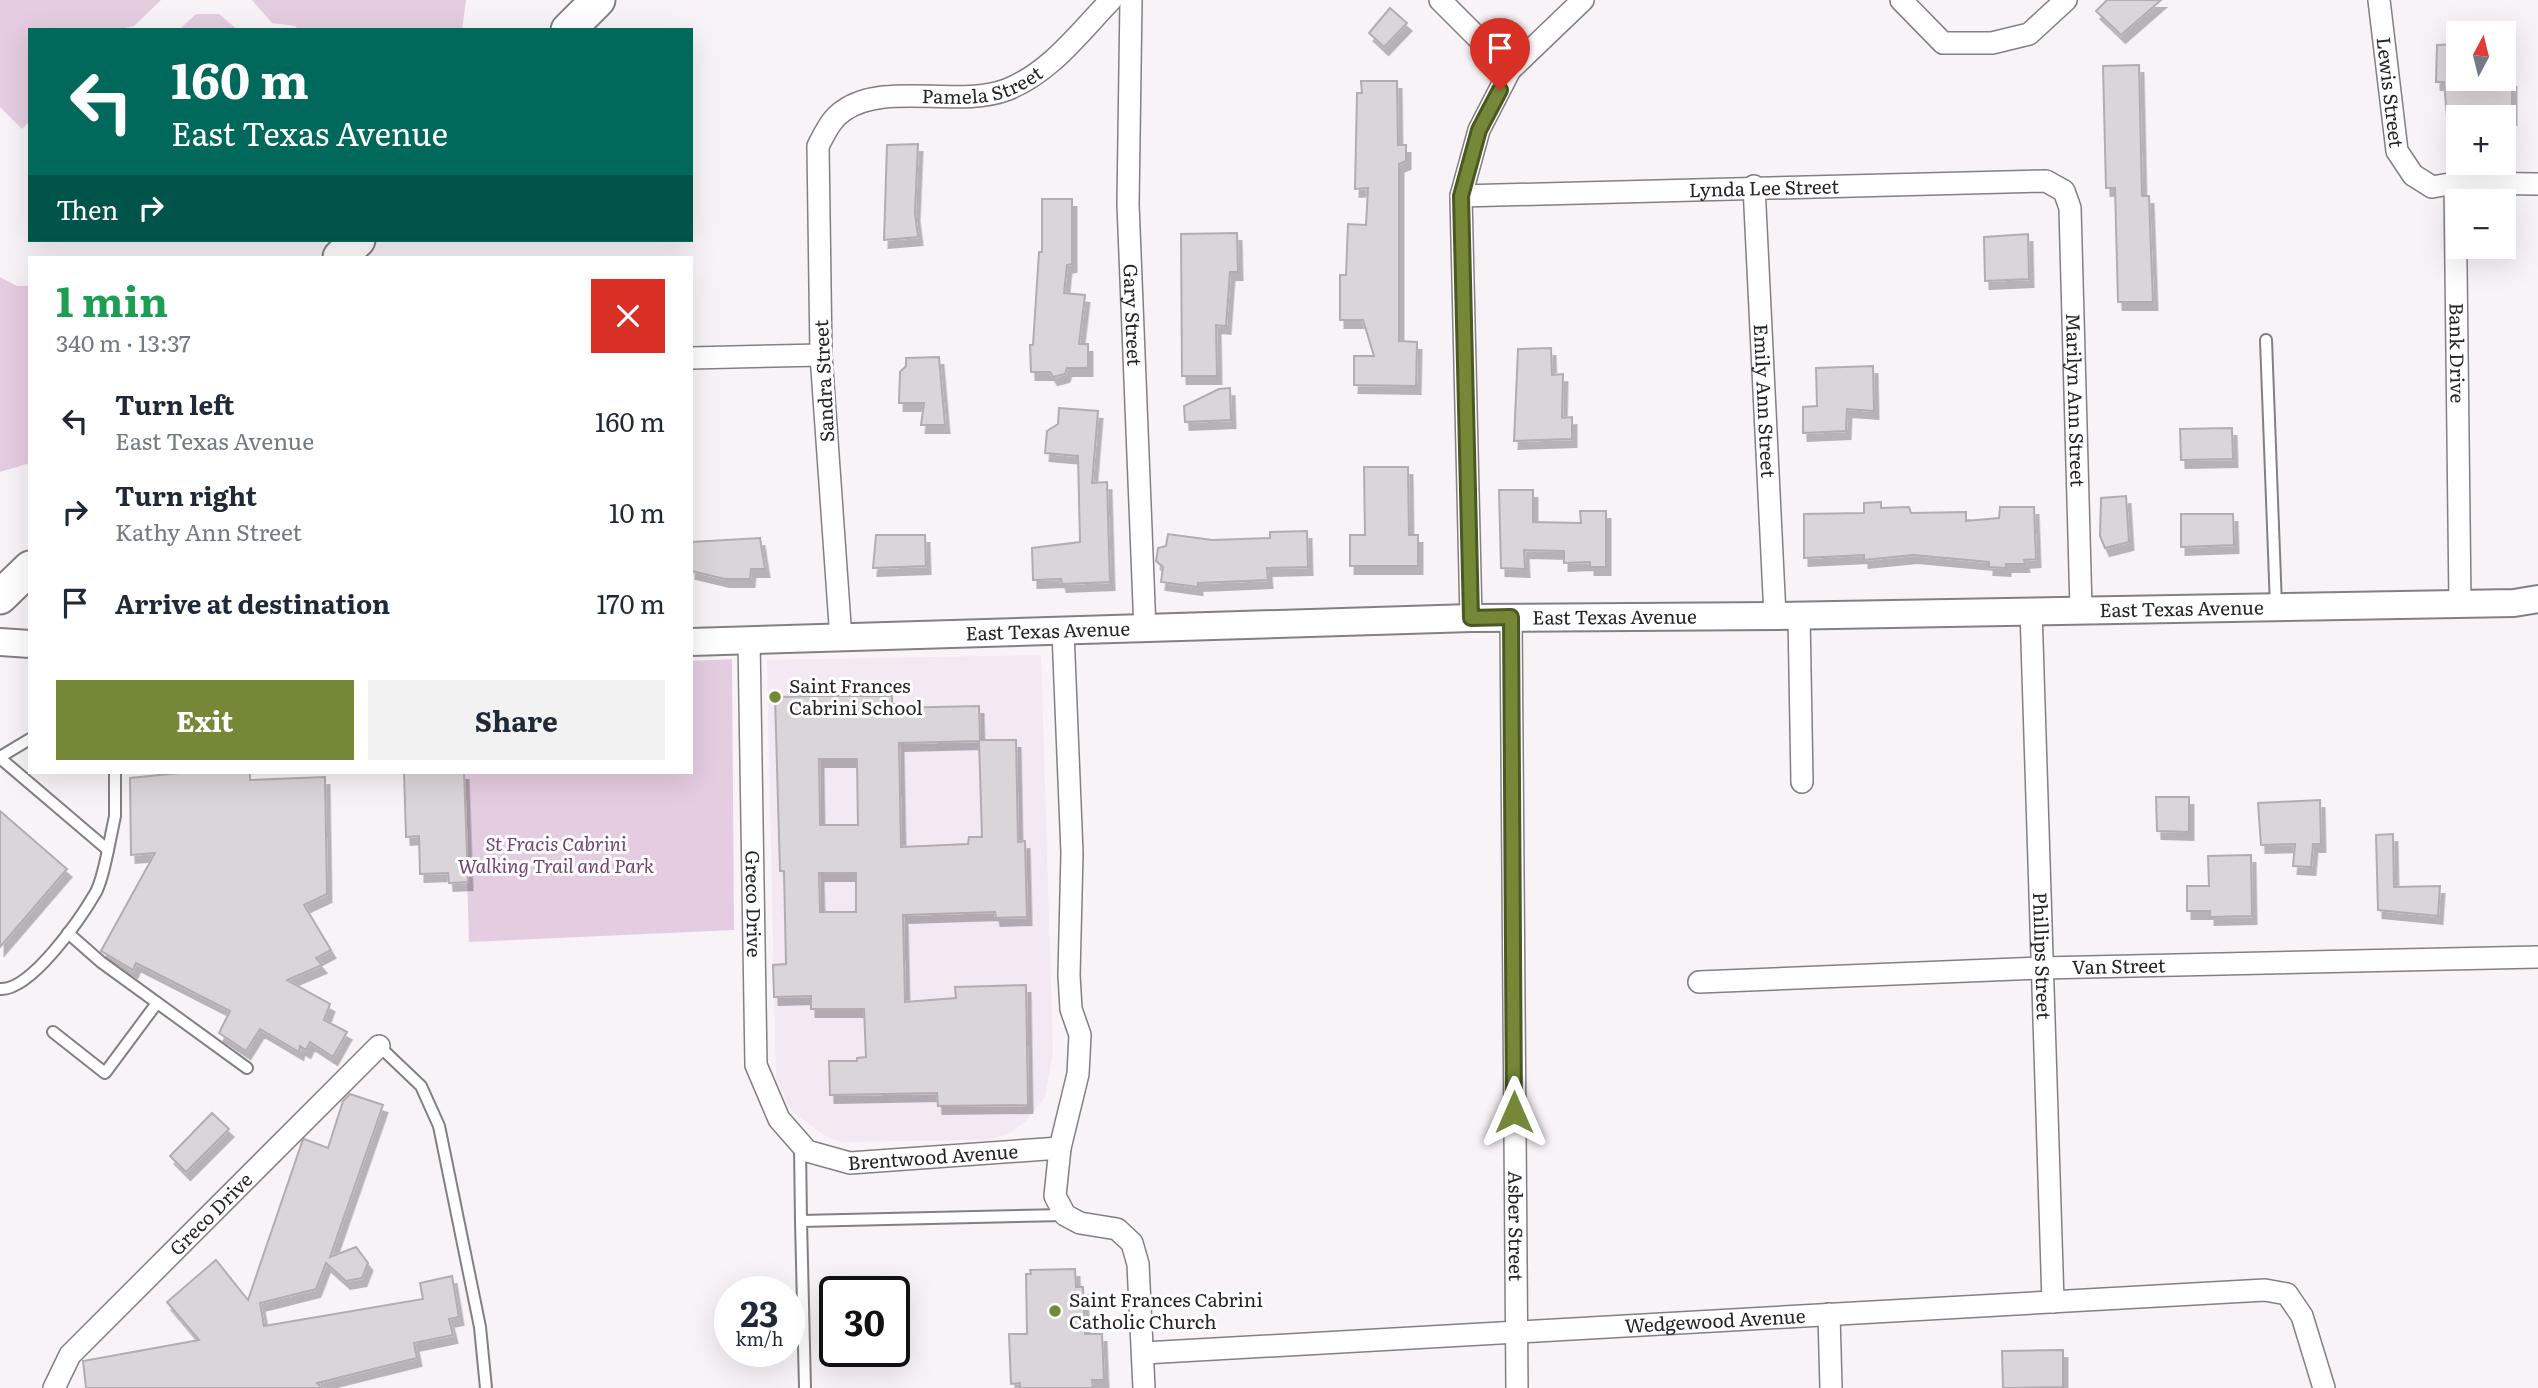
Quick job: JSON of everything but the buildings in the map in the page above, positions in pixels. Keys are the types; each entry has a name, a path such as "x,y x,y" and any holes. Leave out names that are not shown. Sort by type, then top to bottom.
{"main road":[{"path":"570,28 598,0"},
{"path":"341,256 355,242"},
{"path":"0,597 28,570"}],"street":[{"name":"Pamela Street","path":"830,124 843,110 870,99 969,97 1004,90 1040,73 1111,0"},
{"name":"Gary Street","path":"1131,0 1128,204 1145,630"},
{"path":"1440,0 1510,70"},
{"path":"1471,618 1461,196 1479,130 1510,70 1583,0"},
{"path":"1901,0 1943,43 1992,43 2029,34 2066,0"},
{"name":"Lewis Street","path":"2379,0 2397,151 2413,175 2432,187 2455,183"},
{"name":"Sandra Street","path":"830,124 818,146 821,355 841,639"},
{"name":"Lynda Lee Street","path":"1461,196 2046,181 2064,191"},
{"path":"2455,183 2538,184"},
{"name":"Bank Drive","path":"2455,183 2460,604"},
{"name":"Emily Ann Street","path":"1754,187 1787,615"},
{"name":"Marilyn Ann Street","path":"2064,191 2070,208 2081,609"},
{"path":"359,242 372,256"},
{"path":"693,358 821,355"},
{"name":"East Texas Avenue","path":"693,642 1511,617 2460,604 2538,599"},
{"name":"Phillips Street","path":"2031,610 2053,1302"},
{"path":"1787,615 1801,782"},
{"name":"Asber Street","path":"1511,617 1517,1388"},
{"path":"1063,632 1072,853 1069,975 1071,1009 1080,1035 1078,1074 1060,1148 1055,1196 1065,1215 1080,1223 1117,1229 1132,1243 1138,1264 1144,1388"},
{"name":"Greco Drive","path":"749,640 756,1065 779,1119 804,1147"},
{"path":"0,642 28,644"},
{"name":"Van Street","path":"1699,982 2042,968 2538,957"},
{"name":"Greco Drive","path":"54,1388 70,1355 379,1046"},
{"name":"Brentwood Avenue","path":"804,1147 850,1163 1060,1148"},
{"name":"Wedgewood Avenue","path":"1144,1353 2265,1290 2287,1294 2302,1316 2324,1388"},
{"path":"1829,1314 1831,1388"}],"lane":[{"path":"2266,340 2276,606"},
{"path":"28,740 0,758 108,850"},
{"path":"0,989 24,982 68,933 97,890 115,816 115,774"},
{"path":"68,933 157,1003 247,1068"},
{"path":"53,1032 105,1073 157,1003"},
{"path":"379,1046 421,1086 439,1126 480,1326 486,1388"},
{"path":"804,1147 802,1221 805,1388"},
{"path":"802,1221 1065,1215"}],"shaded area":[{"path":"1041,655 1053,1052 1045,1097 1026,1121 1010,1133 986,1140 842,1142 829,1138 796,1115 787,1104 776,1077 767,660"}],"green space":[{"path":"0,0 161,0 134,26 124,28 28,28 28,123 22,129 0,107"},
{"path":"252,0 466,0 462,28 297,28 272,23"},
{"path":"196,14 219,14 236,28 181,28"},
{"path":"0,277 17,286 28,286 28,464 0,472"},
{"name":"St Fracis Cabrini Walking Trail and Park","path":"732,659 734,930 469,942 464,774 693,774 693,661"}],"place":[{"name":"Saint Frances Cabrini School","path":"775,697"},
{"name":"Saint Frances Cabrini Catholic Church","path":"1055,1311"}],"route":[{"path":"1500,90 1479,130 1461,196 1471,618 1511,617 1514,1112"}]}
